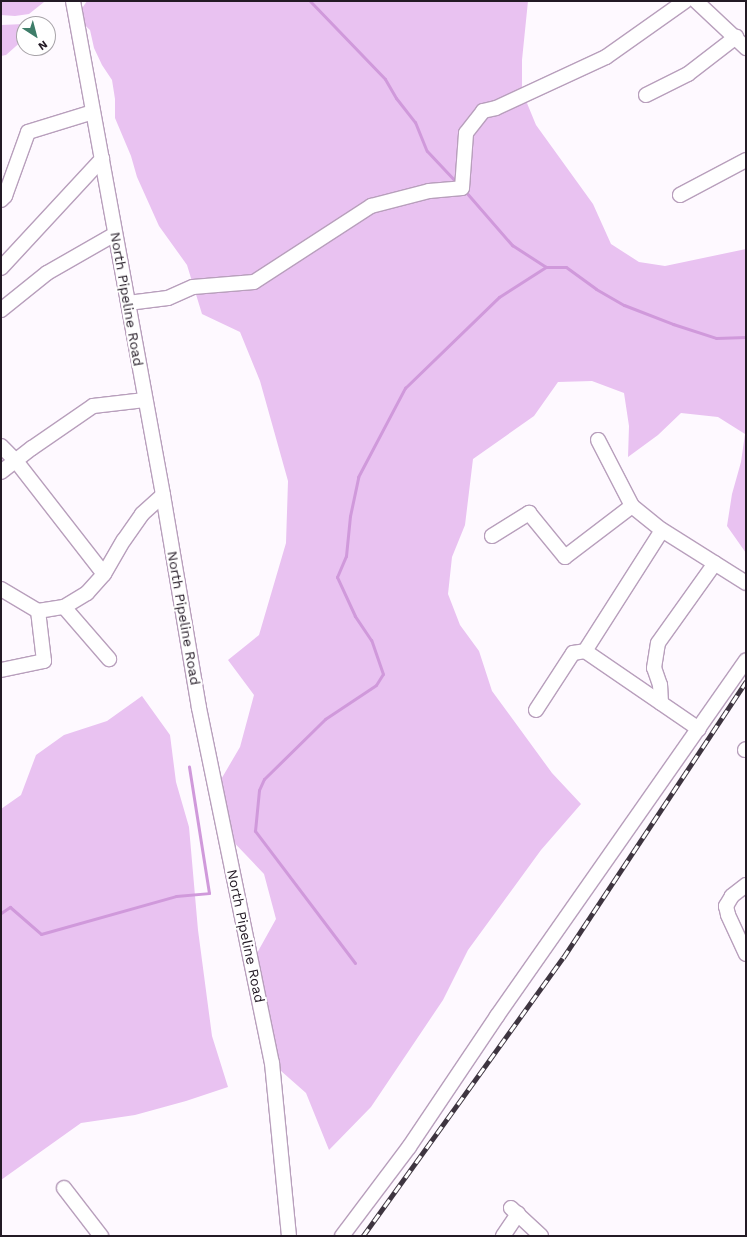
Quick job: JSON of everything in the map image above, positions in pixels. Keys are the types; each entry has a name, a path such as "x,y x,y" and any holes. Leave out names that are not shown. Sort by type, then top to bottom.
{"street":[{"name":"North Pipeline Road","path":"73,1 163,495 199,708 272,1063 290,1236"},
{"path":"128,303 168,298 193,287 254,282 371,206 429,191 462,188 466,133 483,111 496,108 606,57 685,1"},
{"path":"696,1 746,48"},
{"path":"646,95 688,74 736,37"},
{"path":"1,200 5,196 28,132 94,112"},
{"path":"1,268 102,159"},
{"path":"680,195 746,160"},
{"path":"1,310 47,273 116,234"},
{"path":"1,472 93,406 145,400"},
{"path":"598,440 632,506 662,530 746,583"},
{"path":"1,446 16,461 104,574"},
{"path":"1,589 38,611 64,607 87,593 104,574 142,514 163,495"},
{"path":"492,536 529,513 565,557 632,506"},
{"path":"585,651 662,530"},
{"path":"661,703 660,685 654,668 658,643 715,563"},
{"path":"64,607 109,659"},
{"path":"1,670 44,661 38,611"},
{"path":"536,710 573,653 585,651 698,730"},
{"path":"342,1236 409,1147 497,1016 746,660"},
{"path":"746,885 732,896 726,906 728,915 746,954"},
{"path":"64,1188 101,1236"},
{"path":"503,1236 515,1211 541,1236"}],"shaded area":[{"path":"1,1 44,2 29,14 15,16 1,15"},
{"path":"87,1 528,1 522,60 522,91 536,125 593,204 611,244 639,262 665,266 746,249 746,553 727,526 732,494 741,462 745,434 718,417 681,413 658,435 628,457 629,426 624,393 592,381 558,382 534,416 473,459 465,525 452,557 448,594 460,625 479,651 492,691 552,773 581,804 541,850 468,950 443,1000 371,1107 329,1150 306,1093 272,1063 252,962 276,919 264,874 225,833 216,788 240,747 254,695 228,660 259,635 286,543 288,481 260,381 240,332 202,314 187,265 159,226 137,177 131,156 115,118 115,99 112,80 102,65 94,48 90,30 76,17"},
{"path":"16,24 16,46 6,55 1,56 1,25"},
{"path":"142,696 170,735 176,782 189,827 198,930 212,1036 228,1087 186,1101 135,1115 81,1123 1,1180 1,809 21,795 36,755 64,735 107,721"}],"waterway":[{"path":"310,1 385,79 396,98 415,122 427,151 458,184"},
{"path":"465,191 512,245 546,267"},
{"path":"355,963 255,831 259,790 264,779 325,719 376,685 383,674 371,640 355,616 337,577 346,556 350,516 358,477 405,388 499,297 546,267 566,267 596,289 624,305 673,324 716,338 746,337"},
{"path":"1,913 10,907 41,934 176,896 209,893 189,767"}],"railway":[{"path":"363,1236 563,958 746,681"}]}
